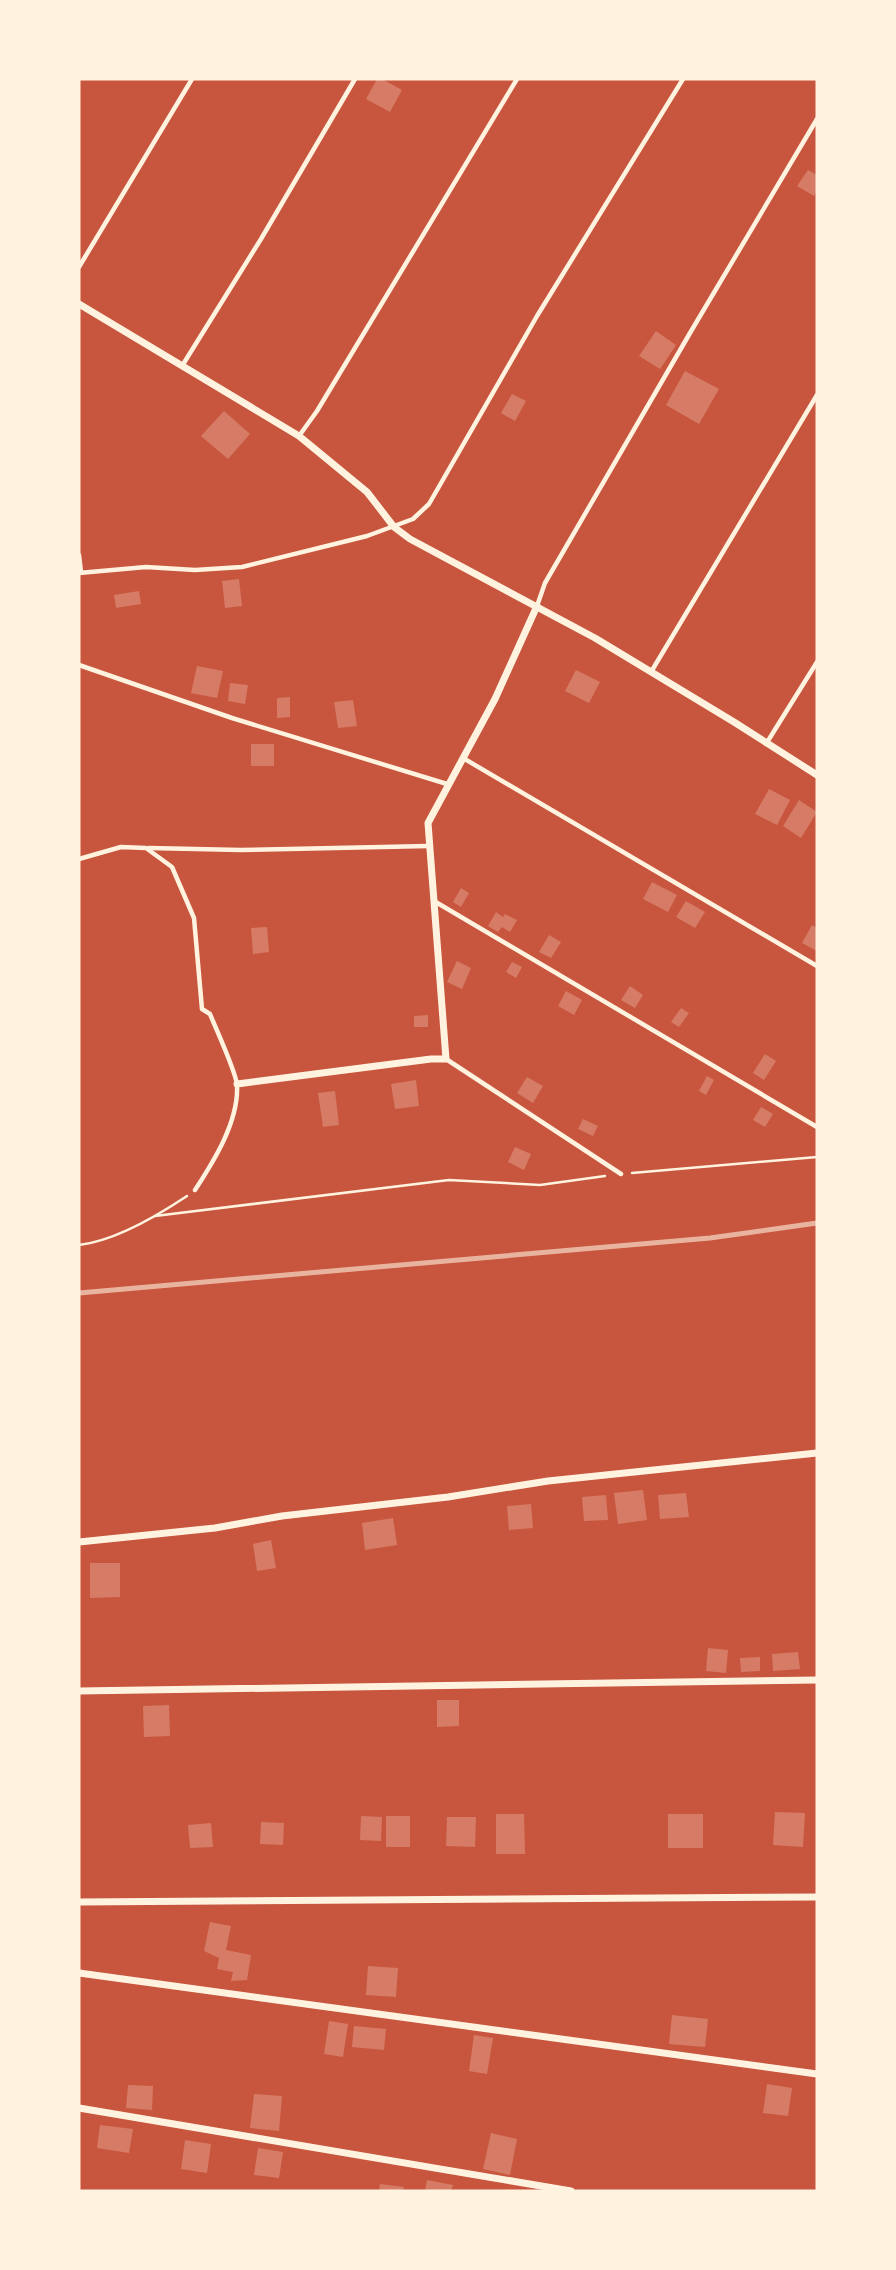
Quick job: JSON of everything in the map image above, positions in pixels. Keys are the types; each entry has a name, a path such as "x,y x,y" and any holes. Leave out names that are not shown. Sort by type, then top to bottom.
{"street":[{"path":"79,304 299,436 367,492 394,527 422,547 537,606 651,671 817,775"},
{"path":"237,1084 446,1059 428,824 513,663 537,606"},
{"path":"79,1542 215,1528 282,1516 448,1497 548,1481 817,1453"},
{"path":"79,1691 817,1680"},
{"path":"79,1902 817,1897"},
{"path":"79,1973 817,2074"},
{"path":"79,2108 571,2191"}],"lane":[{"path":"79,267 192,79"},
{"path":"182,366 355,79"},
{"path":"299,436 517,79"},
{"path":"79,555 80,572 146,567 232,569 367,536 413,519 429,504 537,316 683,79"},
{"path":"537,606 545,583 690,332 817,120"},
{"path":"651,671 817,395"},
{"path":"766,744 817,662"},
{"path":"79,665 232,718 447,784"},
{"path":"463,758 817,966"},
{"path":"79,859 121,847 241,850 428,846"},
{"path":"146,848 172,867 194,918 202,1009 210,1014 237,1084 231,1124 195,1190"},
{"path":"434,901 817,1127"},
{"path":"446,1059 621,1174"}],"path":[{"path":"155,1216 449,1180 540,1185 621,1174 817,1157"},
{"path":"79,1245 98,1243 155,1216 195,1190"}],"building":[{"path":"377,79 402,90 390,112 366,99"},
{"path":"808,170 817,175 817,190 814,196 797,186"},
{"path":"656,331 676,345 660,369 639,356"},
{"path":"685,371 719,389 699,424 666,405"},
{"path":"512,394 526,401 515,421 501,413"},
{"path":"224,411 250,434 228,459 201,436"},
{"path":"239,579 242,606 225,608 222,581"},
{"path":"139,591 141,604 116,608 114,595"},
{"path":"197,666 223,671 217,698 191,693"},
{"path":"576,670 600,682 589,703 565,691"},
{"path":"230,683 248,685 245,704 228,701"},
{"path":"290,697 290,717 277,718 277,698"},
{"path":"353,700 357,726 338,728 334,702"},
{"path":"251,744 274,744 274,766 251,766"},
{"path":"769,789 790,800 777,825 755,814"},
{"path":"799,800 817,812 801,838 783,826"},
{"path":"652,882 677,895 668,912 643,899"},
{"path":"461,888 469,893 461,907 453,902"},
{"path":"686,901 705,912 695,928 676,917"},
{"path":"496,912 503,917 505,914 517,920 510,932 502,927 498,932 488,926"},
{"path":"812,925 817,928 817,951 802,943"},
{"path":"267,927 269,952 253,954 251,928"},
{"path":"549,935 561,942 551,958 539,952"},
{"path":"457,961 471,968 462,989 447,982"},
{"path":"512,962 522,967 516,978 506,972"},
{"path":"630,986 643,995 635,1008 621,1000"},
{"path":"566,991 582,1000 574,1015 558,1006"},
{"path":"681,1008 689,1013 679,1027 671,1022"},
{"path":"428,1015 428,1027 414,1027 414,1016"},
{"path":"765,1054 776,1061 764,1080 753,1073"},
{"path":"707,1076 714,1080 706,1095 699,1091"},
{"path":"527,1077 543,1086 533,1103 517,1093"},
{"path":"416,1080 419,1106 395,1109 391,1084"},
{"path":"335,1091 339,1125 323,1127 318,1093"},
{"path":"761,1107 773,1114 765,1127 753,1120"},
{"path":"583,1119 598,1126 593,1136 578,1129"},
{"path":"515,1147 531,1154 524,1170 508,1162"},
{"path":"643,1490 647,1520 618,1524 614,1493"},
{"path":"686,1493 689,1517 660,1519 658,1495"},
{"path":"606,1495 608,1520 584,1521 582,1497"},
{"path":"531,1504 533,1528 509,1530 507,1506"},
{"path":"393,1518 397,1545 365,1550 362,1523"},
{"path":"271,1540 276,1568 257,1571 253,1544"},
{"path":"90,1563 120,1563 120,1597 90,1598"},
{"path":"708,1648 728,1650 726,1673 706,1671"},
{"path":"798,1652 800,1669 773,1671 772,1654"},
{"path":"760,1657 760,1671 741,1672 740,1658"},
{"path":"437,1700 459,1700 459,1726 437,1727"},
{"path":"169,1705 170,1736 144,1737 143,1706"},
{"path":"775,1812 805,1813 803,1847 773,1845"},
{"path":"496,1814 524,1814 525,1854 496,1854"},
{"path":"668,1814 703,1814 703,1848 668,1848"},
{"path":"361,1816 382,1817 381,1841 360,1840"},
{"path":"386,1816 410,1816 410,1847 386,1847"},
{"path":"447,1817 476,1817 475,1847 446,1846"},
{"path":"261,1822 284,1823 283,1845 260,1844"},
{"path":"211,1823 213,1847 190,1848 188,1825"},
{"path":"210,1922 231,1926 226,1950 251,1955 247,1980 231,1981 233,1972 217,1969 219,1958 204,1951"},
{"path":"368,1966 398,1968 396,1997 366,1995"},
{"path":"672,2015 708,2019 705,2047 669,2044"},
{"path":"329,2021 348,2024 343,2057 324,2054"},
{"path":"354,2026 386,2029 384,2050 352,2047"},
{"path":"474,2035 493,2038 487,2074 469,2071"},
{"path":"767,2084 792,2088 788,2116 763,2113"},
{"path":"128,2085 153,2086 152,2110 126,2108"},
{"path":"254,2094 282,2096 279,2131 250,2128"},
{"path":"100,2125 133,2129 129,2153 97,2148"},
{"path":"491,2133 517,2139 510,2175 483,2169"},
{"path":"185,2140 211,2144 207,2173 181,2169"},
{"path":"258,2148 283,2152 279,2178 254,2175"},
{"path":"427,2180 453,2185 451,2191 425,2191"},
{"path":"380,2184 404,2187 403,2191 379,2191"}],"railway":[{"path":"79,1293 710,1238 817,1223"}]}
